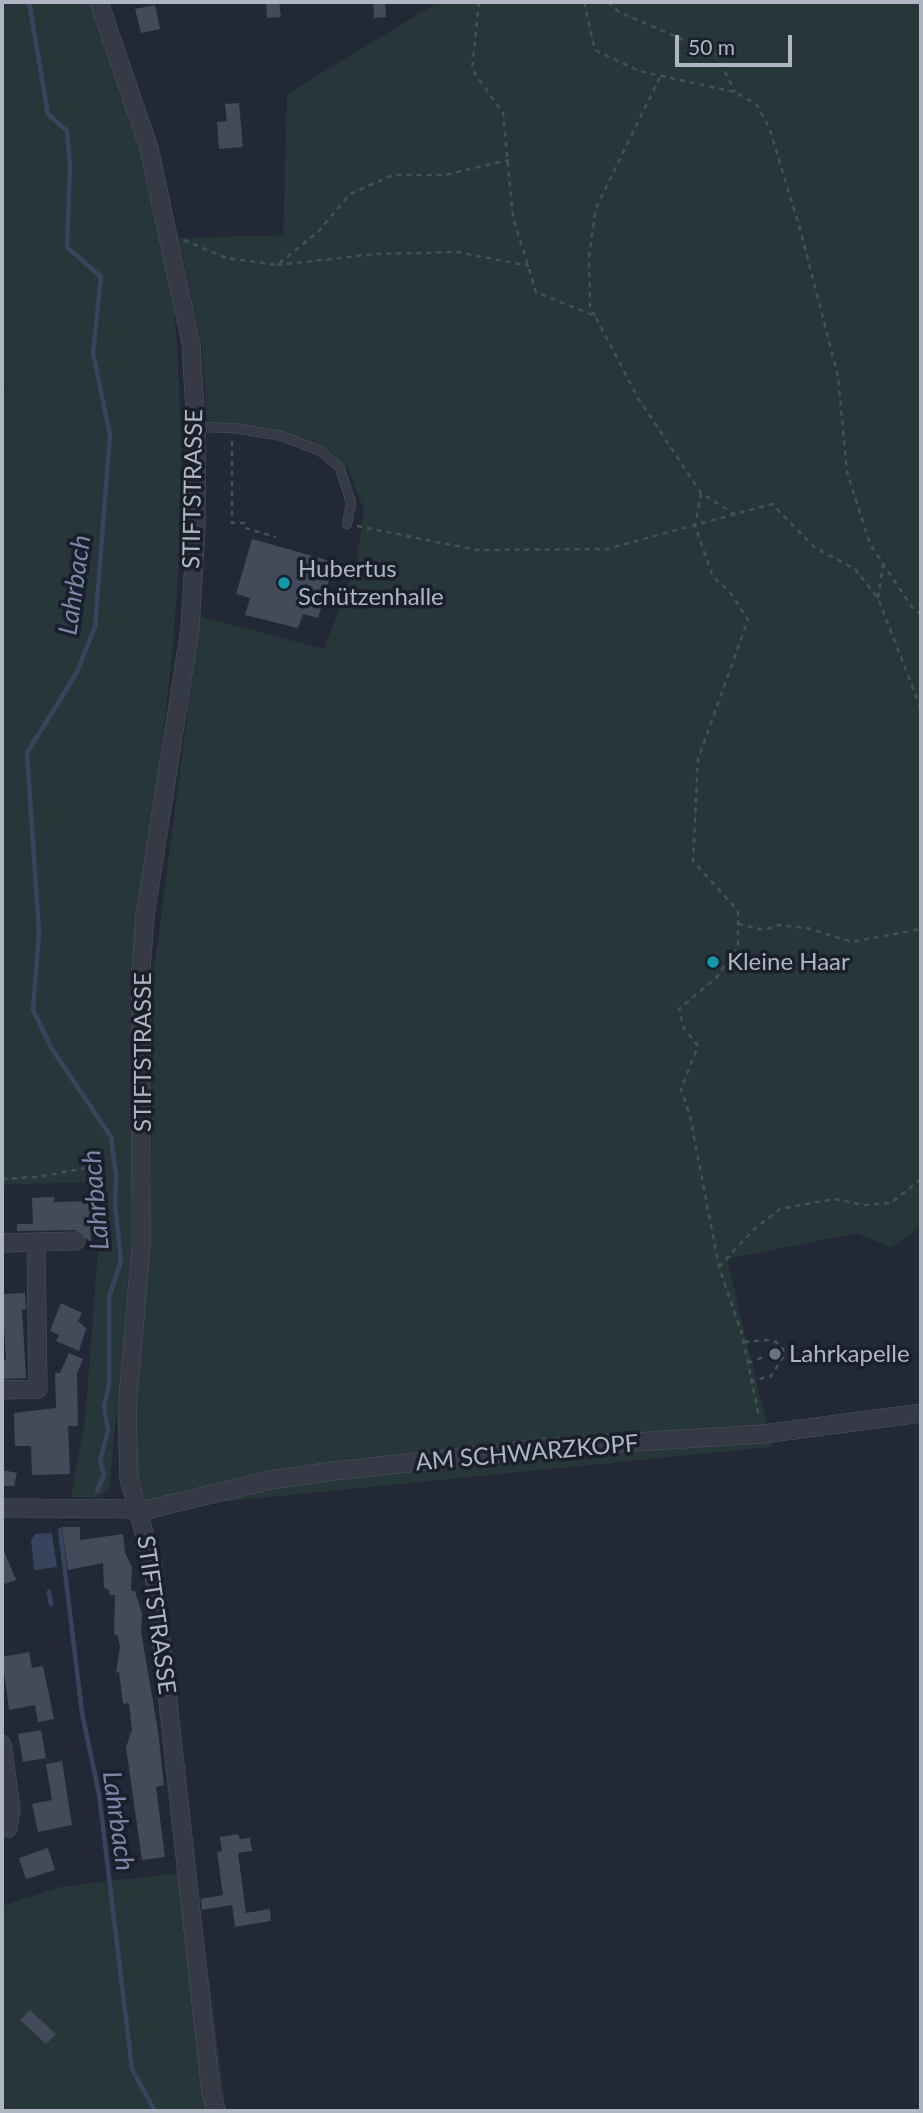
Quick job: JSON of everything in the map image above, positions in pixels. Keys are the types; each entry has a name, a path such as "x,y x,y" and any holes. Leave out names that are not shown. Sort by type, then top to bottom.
{"street":[{"name":"STIFTSTRASSE","path":"99,2 149,148 191,343 196,427 190,629 145,916 141,969 141,1245 127,1409 129,1479 153,1565 211,2092 216,2111"},
{"path":"2,1242 76,1241"},
{"path":"2,1390 38,1389 36,1242"},
{"name":"AM SCHWARZKOPF","path":"2,1508 136,1510 168,1507 270,1480 334,1471 553,1447 763,1434 921,1413"},
{"path":"2,1744 10,1808 8,1828"}],"lane":[{"path":"196,427 233,428 282,436 320,451 340,468 351,503 347,524"}],"path":[{"path":"479,2 472,69 503,113 513,217 536,292 595,316"},
{"path":"584,2 595,50 639,71 735,92 756,104 769,127 800,229 838,376 847,472 870,544 913,609 921,614"},
{"path":"608,2 620,12 716,54 735,92"},
{"path":"660,77 596,208 589,257 590,306 638,398 701,493 737,516"},
{"path":"277,265 318,232 350,194 393,174 444,175 509,160"},
{"path":"167,232 226,258 277,265 376,254 457,252 529,266"},
{"path":"233,428 232,523 245,523 245,528 276,537"},
{"path":"701,493 695,527 713,577 730,592 748,620 698,759 693,861 738,911 738,945 717,977 679,1009 684,1028 698,1046 681,1089 690,1116 719,1267 744,1342 763,1434"},
{"path":"347,524 478,550 607,549 737,516 772,504 814,547 855,569 878,598 921,709"},
{"path":"878,598 883,565"},
{"path":"738,924 764,930 779,926 807,928 852,942 921,929"},
{"path":"2,1179 37,1177 86,1168"},
{"path":"719,1267 752,1231 780,1209 834,1199 864,1205 891,1203 921,1179"},
{"path":"744,1342 766,1340 776,1342 783,1349 783,1356 771,1377 752,1381"},
{"path":"748,1363 771,1354"}],"shaded area":[{"path":"5,2 99,2 167,232 177,342 181,427 181,539 172,658 135,969 131,1243 121,1367 109,1489 97,1498 71,1497 85,1419 99,1235 96,1182 2,1185 2,403 5,384 2,383 2,21"},
{"path":"438,2 921,2 921,1227 891,1248 858,1233 727,1259 772,1447 150,1509 140,1492 136,1468 135,1423 150,1245 154,970 200,616 324,649 356,564 364,510 348,467 282,436 207,422 202,344 179,238 283,235 287,94"},
{"path":"195,1871 226,2111 2,2111 2,1906 60,1887"}],"water":[{"path":"52,1533 57,1567 34,1570 31,1540 35,1534"}],"building":[{"path":"279,2 281,17 267,18 266,3"},
{"path":"373,2 385,2 386,17 374,18"},
{"path":"155,5 160,29 141,33 135,9"},
{"path":"239,103 243,147 219,149 217,122 227,121 225,104"},
{"name":"Hubertus Schützenhalle","path":"252,539 334,562 318,618 303,614 298,628 245,615 250,598 236,594"},
{"path":"54,1197 54,1202 90,1201 91,1242 76,1230 17,1231 17,1224 33,1224 32,1198"},
{"path":"25,1293 26,1309 22,1310 26,1378 2,1379 2,1360 6,1360 2,1294"},
{"path":"61,1303 82,1313 78,1321 86,1328 79,1351 56,1341 59,1335 50,1331"},
{"path":"69,1353 83,1359 77,1373 78,1426 68,1426 70,1474 32,1475 31,1446 15,1446 14,1413 56,1408 55,1373 60,1373"},
{"path":"2,1470 17,1473 14,1486 2,1486"},
{"path":"62,1527 80,1527 80,1540 123,1534 125,1553 132,1567 131,1591 135,1591 142,1613 141,1631 158,1731 164,1785 156,1787 165,1857 142,1860 126,1747 132,1730 129,1703 123,1704 119,1672 116,1673 120,1647 118,1636 114,1634 115,1595 110,1595 109,1590 104,1588 103,1563 68,1570"},
{"path":"2,1546 16,1580 2,1585"},
{"path":"29,1652 32,1668 43,1666 54,1719 38,1722 35,1705 9,1710 2,1657"},
{"path":"41,1730 46,1758 23,1762 18,1734"},
{"path":"62,1761 72,1825 38,1832 32,1804 52,1800 46,1764"},
{"path":"238,1834 240,1839 250,1838 252,1851 238,1853 246,1913 270,1909 271,1921 235,1927 232,1905 202,1910 201,1899 223,1895 217,1852 222,1851 220,1837"},
{"path":"48,1848 55,1870 26,1879 19,1858"},
{"path":"30,2010 56,2034 46,2044 20,2020"}],"waterway":[{"name":"Lahrbach","path":"29,2 48,114 67,131 70,165 67,247 101,277 93,353 110,435 95,627 77,672 27,753 39,932 33,1010 52,1049 111,1137 116,1175 115,1205 121,1261 109,1297 109,1385 104,1407 108,1430 100,1461 104,1475 97,1491"},
{"name":"Lahrbach","path":"60,1530 82,1713 99,1794 132,2069 155,2111"},
{"path":"49,1592 51,1604"}],"place":[{"name":"Hubertus Schützenhalle","path":"284,583"},
{"name":"Kleine Haar","path":"713,962"},
{"name":"Lahrkapelle","path":"775,1354"}]}
